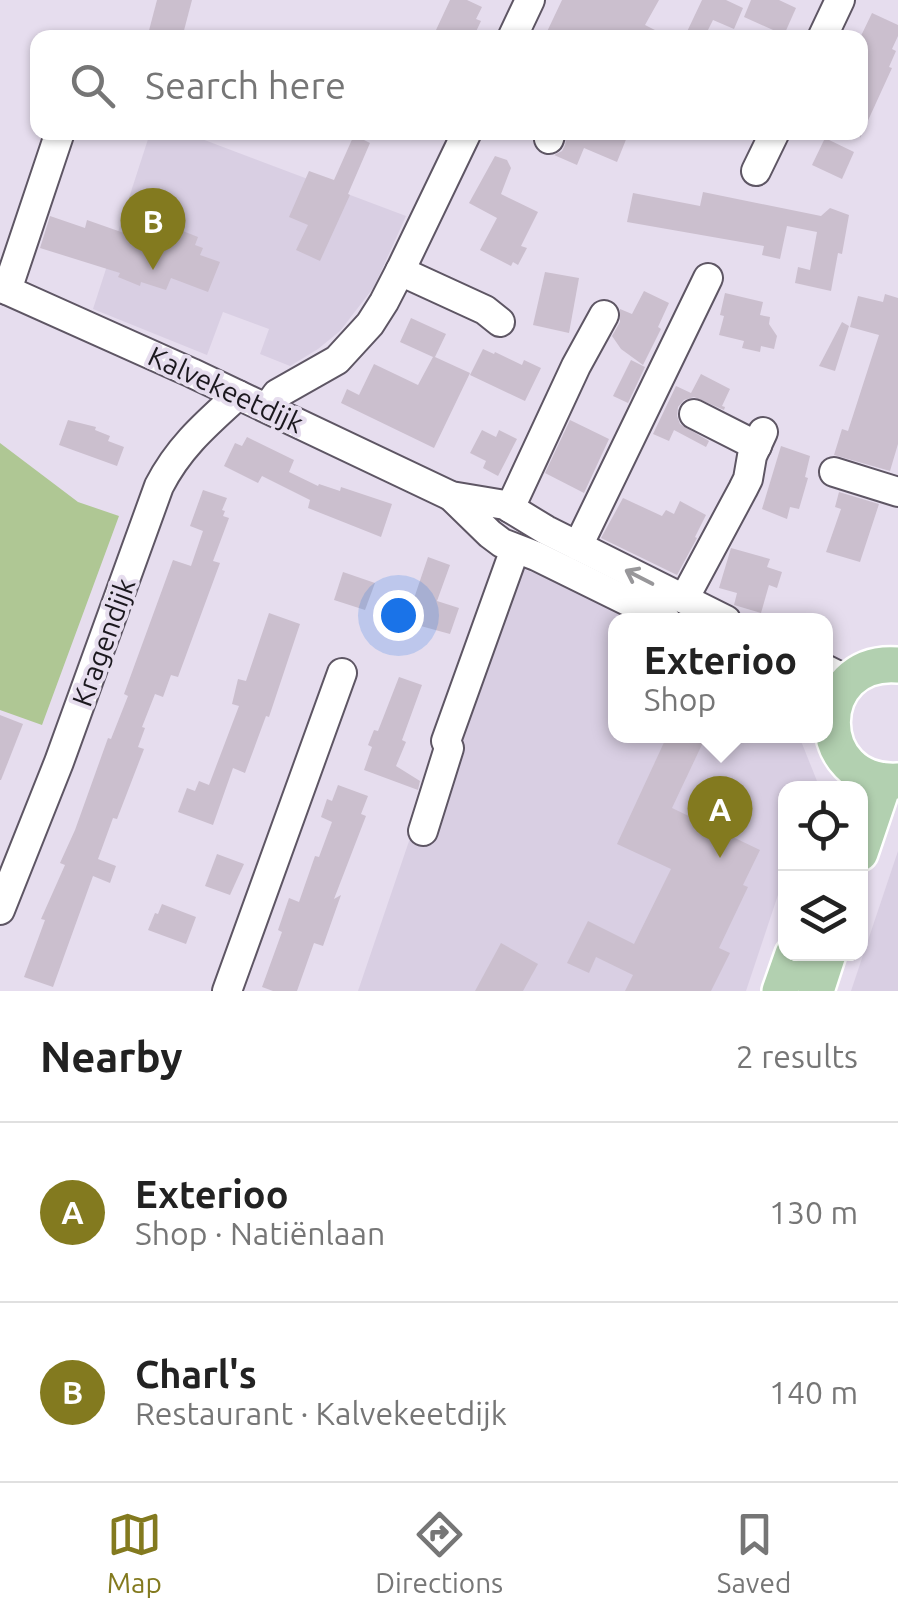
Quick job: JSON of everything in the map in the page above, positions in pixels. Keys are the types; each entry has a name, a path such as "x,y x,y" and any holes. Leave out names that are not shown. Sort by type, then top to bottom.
{"main road":[{"path":"833,690 896,656"},
{"path":"833,737 845,761 872,780"},
{"path":"780,991 791,961"},
{"path":"816,991 826,961"}],"street":[{"path":"516,30 530,0"},
{"path":"826,30 840,0"},
{"path":"4,288 57,140"},
{"path":"267,408 277,394 336,360 370,324 463,140"},
{"path":"756,171 770,140"},
{"path":"400,271 484,310 500,322"},
{"path":"578,546 708,278"},
{"name":"Kalvekeetdijk","path":"4,288 451,496 510,508 578,546 675,610"},
{"path":"510,508 576,366 604,316"},
{"name":"Kragendijk","path":"0,910 60,762 159,486 184,445 238,394"},
{"path":"675,610 748,479 760,439 694,414"},
{"path":"834,472 898,492"},
{"name":"Kalvekeetdijk","path":"451,496 490,534 514,548 675,610"},
{"path":"422,831 449,748 446,741 514,548"},
{"path":"227,991 342,674"}],"shaded area":[{"path":"148,140 205,140 406,216 374,287 340,331 290,366 260,354 269,329 223,312 207,355 93,309"},
{"path":"504,562 570,586 623,613 608,613 608,743 802,743 817,781 778,781 778,895 746,991 358,991"},
{"path":"898,851 898,991 851,991 861,961 868,961 868,940"}],"green space":[{"path":"0,443 78,502 119,516 42,725 0,710"}],"building":[{"path":"157,0 192,0 184,30 149,30"},
{"path":"450,0 467,0 482,7 476,19 481,21 477,30 436,30"},
{"path":"562,0 659,0 645,25 655,30 548,30"},
{"path":"702,0 726,0 743,8 734,29 713,20 708,30 688,30"},
{"path":"751,0 779,0 796,8 786,30 773,30 744,17"},
{"path":"872,13 898,25 892,49 896,51 889,67 892,68 868,120 868,30 864,30"},
{"path":"352,140 370,143 320,261 296,250 308,225 289,217 309,171 334,180"},
{"path":"566,140 626,140 617,162 584,148 577,165 554,155"},
{"path":"824,140 854,152 842,179 812,165"},
{"path":"495,156 507,160 511,168 501,194 538,212 521,246 527,248 518,265 513,262 511,266 480,250 497,218 469,203"},
{"path":"703,192 821,216 830,208 849,215 831,291 795,283 798,267 810,270 817,232 787,226 780,259 762,255 764,246 627,222 633,193 700,206"},
{"path":"142,215 198,237 195,245 203,248 200,255 220,262 208,292 171,278 166,290 141,282 140,286 118,277 120,273 40,248 50,216 85,228 87,220 124,233 126,226 132,229"},
{"path":"545,272 579,278 569,333 533,325"},
{"path":"644,291 669,303 643,365 621,349 612,336 620,322 620,309 632,314"},
{"path":"725,293 763,302 760,315 770,317 769,324 777,336 774,349 761,346 760,352 742,348 744,341 719,335"},
{"path":"885,294 898,298 898,444 890,471 834,455 842,429 848,431 879,335 850,327 858,296 883,302"},
{"path":"411,318 446,334 435,357 470,373 434,448 341,403 347,389 359,395 374,364 418,385 433,357 400,342"},
{"path":"842,322 849,326 835,371 819,366"},
{"path":"483,349 522,365 524,360 541,368 525,401 470,375"},
{"path":"631,360 645,367 628,403 613,396"},
{"path":"701,374 730,389 722,406 724,410 694,397 678,407 680,424 709,441 706,447 674,430 669,441 653,434 676,386 691,393"},
{"path":"68,420 96,427 95,430 110,436 108,441 124,447 117,466 59,445"},
{"path":"570,420 609,439 584,493 545,473"},
{"path":"482,430 496,437 499,430 517,439 498,476 483,468 486,461 470,453"},
{"path":"247,437 294,460 289,472 318,486 340,491 341,487 392,504 381,537 308,508 310,500 262,476 258,483 224,466 235,443 242,446"},
{"path":"781,446 810,456 799,509 790,507 787,519 762,509"},
{"path":"203,490 227,498 222,510 223,516 229,518 213,561 220,563 178,677 171,675 163,697 155,694 142,727 145,728 138,747 144,749 98,859 116,866 110,883 93,876 53,987 24,977 45,920 41,919 65,865 60,863 108,738 111,739 128,696 124,694 173,560 191,566 203,531 190,526"},
{"path":"839,492 879,504 860,562 826,552 841,509 835,507"},
{"path":"623,498 662,516 666,510 674,514 680,501 706,515 677,575 601,538"},
{"path":"731,548 770,559 767,567 782,572 777,588 769,585 761,613 734,605 737,593 719,588"},
{"path":"428,557 450,565 437,601 459,608 450,634 406,622"},
{"path":"343,572 375,583 365,610 334,600"},
{"path":"269,613 300,624 269,717 266,716 245,773 233,768 213,825 178,812 187,788 195,791 199,781 209,785 239,706 232,704 238,679 246,681"},
{"path":"399,677 422,685 396,766 420,781 418,790 364,770 372,747 368,745 374,730 378,731"},
{"path":"0,715 23,724 1,780 0,780"},
{"path":"664,743 703,743 672,808 760,850 743,885 748,887 719,948 730,953 711,991 625,991 633,975 596,957 589,973 567,963 588,921 634,944 671,869 617,844"},
{"path":"338,785 368,796 361,814 366,816 334,899 341,895 323,946 314,943 297,991 273,991 262,987 282,932 278,930 289,898 299,902 315,856 319,857 332,822 321,817 327,799 332,801"},
{"path":"217,854 244,864 230,895 205,886"},
{"path":"162,904 196,917 186,944 148,930"},
{"path":"501,943 538,964 523,991 475,991"}],"place":[{"name":"Charl's","path":"153,270"},
{"name":"Exterioo","path":"720,858"}]}
